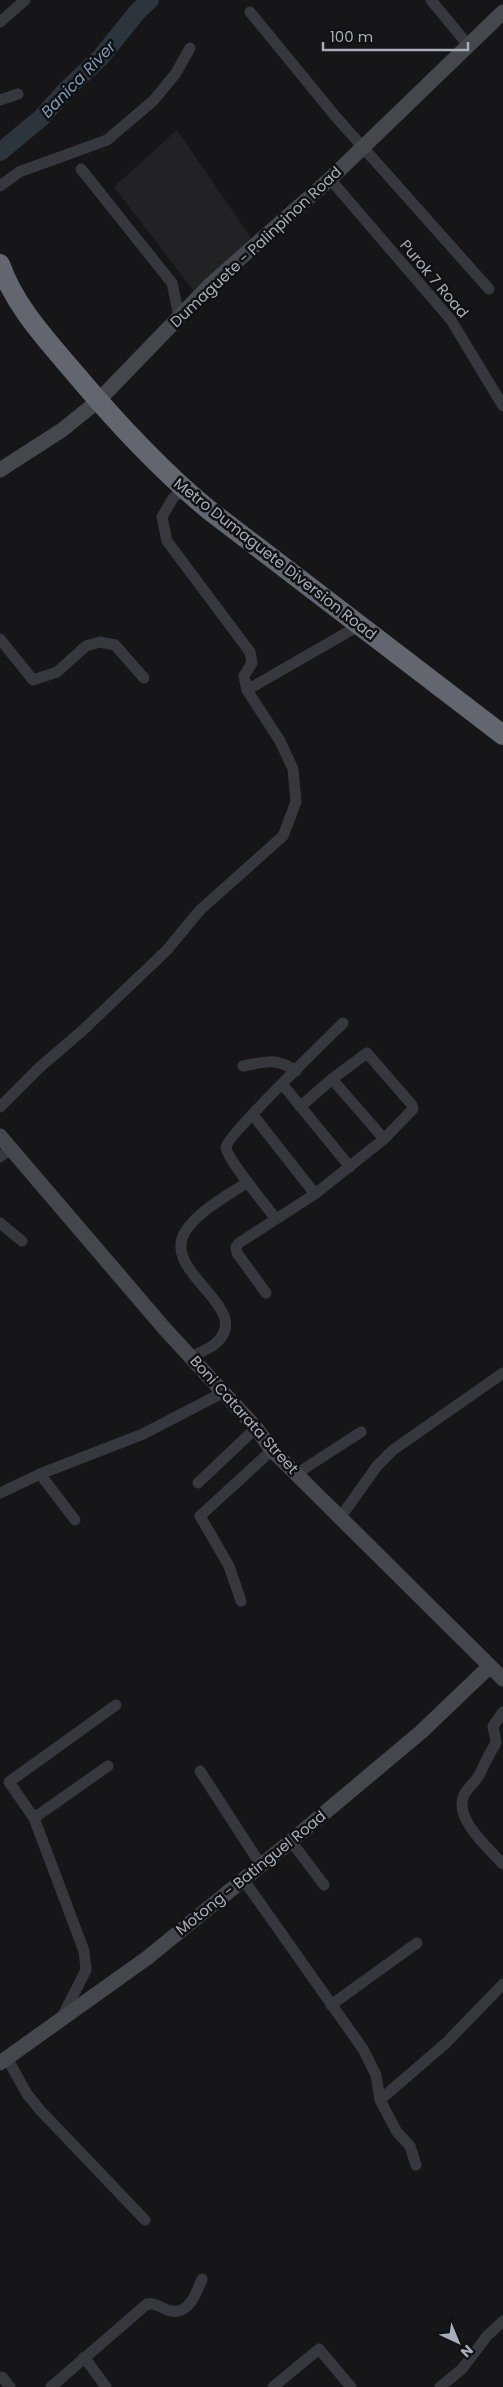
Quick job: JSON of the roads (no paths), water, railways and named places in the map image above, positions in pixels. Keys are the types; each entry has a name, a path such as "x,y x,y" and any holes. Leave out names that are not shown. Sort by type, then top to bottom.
{"highway":[{"name":"Metro Dumaguete Diversion Road","path":"0,264 16,301 31,322 142,450 183,489 503,735"}],"street":[{"path":"0,22 25,0"},
{"path":"431,0 468,45"},
{"path":"250,12 336,117 364,146 489,289"},
{"name":"Dumaguete - Palinpinon Road","path":"0,470 62,430 98,401 211,284 330,179 503,12"},
{"path":"0,186 19,172 107,140 154,100 176,73 190,48"},
{"path":"0,100 18,94"},
{"path":"81,169 172,283 179,316"},
{"name":"Purok 7 Road","path":"330,179 451,320 503,406"},
{"path":"0,1107 40,1066 82,1031 167,950 200,910 283,836 296,802 293,769 280,741 247,690 244,676 252,663 250,652 166,541 162,517 173,498 183,489"},
{"path":"247,690 360,625"},
{"path":"0,640 33,680 57,672 86,646 100,642 115,645 144,678"},
{"path":"276,1219 248,1182 226,1147 229,1141 253,1115 343,1023"},
{"path":"266,1293 237,1253 236,1247 239,1243 315,1194 384,1139 413,1110 412,1105 370,1055 363,1054 300,1107"},
{"path":"243,1066 275,1061 285,1063 296,1071"},
{"path":"332,1079 384,1139"},
{"path":"283,1085 350,1167"},
{"path":"253,1115 315,1194"},
{"name":"Boni Catarata Street","path":"0,1136 6,1152 224,1392 256,1428 272,1450 503,1680"},
{"path":"192,1357 215,1344 224,1333 226,1318 218,1304 189,1269 182,1252 184,1234 194,1220 248,1182"},
{"path":"0,1223 22,1240"},
{"path":"340,1518 377,1466 393,1450 503,1373"},
{"path":"0,1493 40,1474 143,1434 224,1392"},
{"path":"198,1483 256,1428"},
{"path":"296,1474 361,1432"},
{"path":"241,1600 229,1566 200,1516 272,1450"},
{"path":"40,1474 74,1520"},
{"name":"Motong - Batinguel Road","path":"4,2060 147,1958 421,1732 489,1667"},
{"path":"59,2022 86,1970 84,1951 34,1818 9,1782 116,1705"},
{"path":"503,1712 492,1726 496,1742 478,1777 464,1795 462,1803 462,1811 473,1830 503,1864"},
{"path":"34,1818 108,1766"},
{"path":"200,1771 261,1865"},
{"path":"291,1841 324,1885"},
{"path":"243,1879 354,2035 371,2063 376,2075 380,2100 393,2126 410,2146 416,2165"},
{"path":"331,2005 417,1943"},
{"path":"380,2100 446,2044 503,1984"},
{"path":"4,2060 40,2110 145,2220"},
{"path":"51,2387 84,2356 147,2304 152,2303 176,2312 185,2309 191,2304 202,2279"},
{"path":"440,2387 462,2368 487,2336 503,2321"},
{"path":"273,2387 319,2349 351,2387"},
{"path":"84,2356 106,2387"},
{"path":"2,2376 10,2387"}],"waterway":[{"name":"Banica River","path":"0,152 41,118 68,88 100,58 138,11 150,0"}]}
